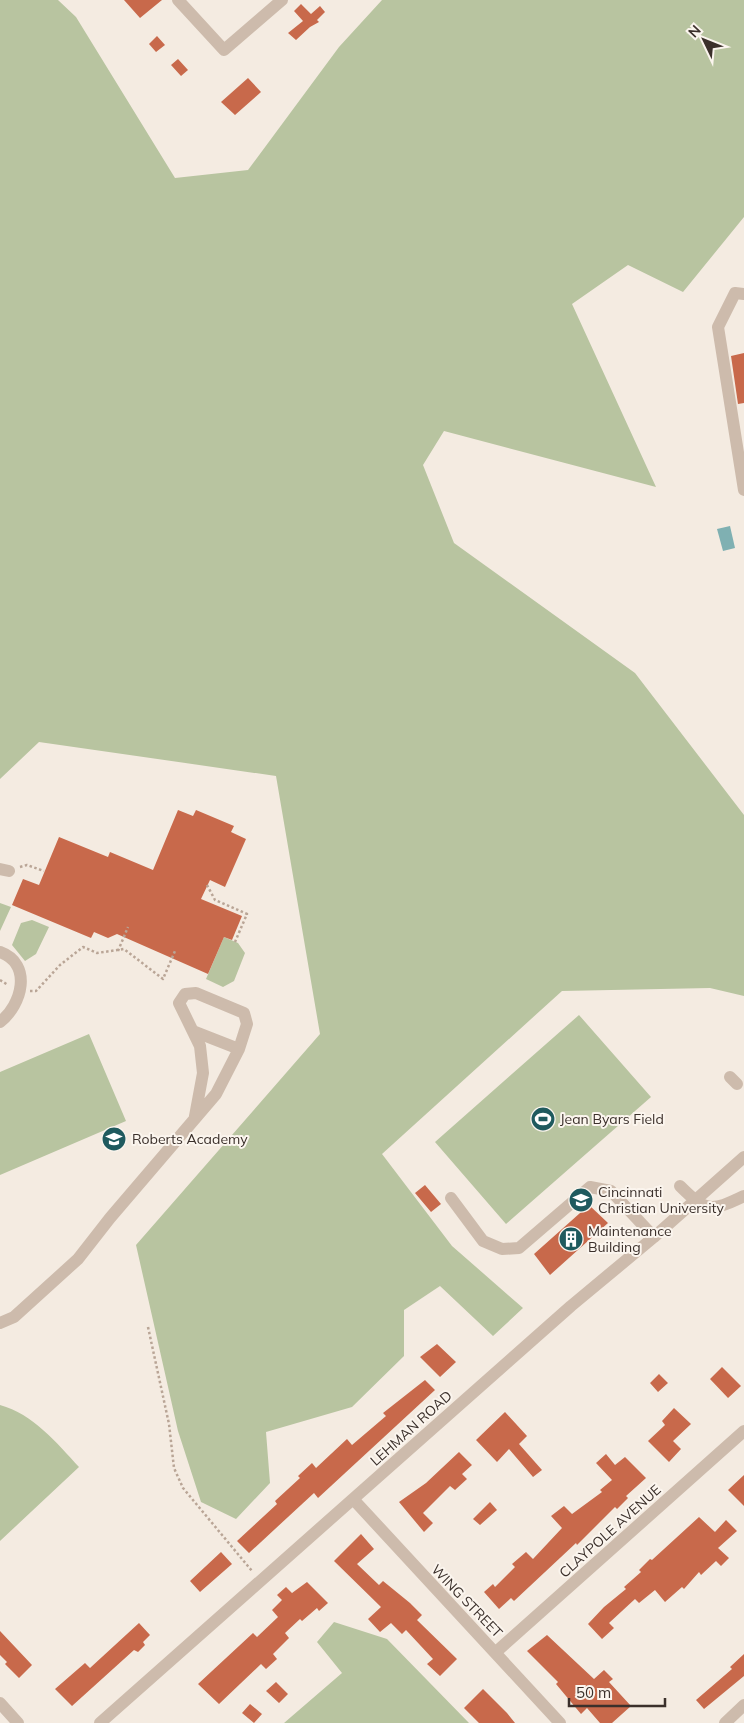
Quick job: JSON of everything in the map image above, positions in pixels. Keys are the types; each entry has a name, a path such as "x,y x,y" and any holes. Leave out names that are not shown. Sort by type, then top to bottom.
{"street":[{"path":"178,0 224,50 282,0"},
{"path":"744,294 735,293 718,326 744,490"},
{"path":"0,952 13,961 19,972 22,989 14,1007 0,1022"},
{"path":"0,1323 14,1317 78,1259 195,1116 216,1094 239,1049 247,1024 244,1012 196,993 185,994 179,1003 200,1046 203,1072 195,1116"},
{"path":"193,1032 239,1049"},
{"name":"LEHMAN ROAD","path":"100,1723 571,1306 654,1237 744,1157"},
{"path":"680,1186 695,1201 708,1207 721,1207 744,1196"},
{"path":"451,1198 483,1241 502,1249 519,1248 590,1187 611,1191 654,1237"},
{"name":"CLAYPOLE AVENUE","path":"496,1652 744,1431"},
{"name":"WING STREET","path":"353,1499 421,1575 496,1652 560,1723"},
{"path":"0,1703 18,1723"},
{"path":"725,1723 744,1706"}],"path":[{"path":"5,870 27,865 44,871"},
{"path":"208,885 215,900 246,914 235,942"},
{"path":"118,951 128,927"},
{"path":"26,990 36,991 60,965 83,948 97,953 124,949 163,979 174,951"},
{"path":"0,980 12,986"},
{"path":"148,1327 169,1424 174,1468 183,1488 254,1574"}],"green space":[{"path":"0,0 58,0 76,17 175,178 248,170 339,47 382,0 744,0 744,217 683,292 628,265 572,304 656,487 444,431 423,465 454,543 635,673 744,815 744,996 710,988 562,991 382,1154 452,1246 523,1308 493,1336 440,1286 404,1310 404,1356 352,1407 266,1432 270,1483 236,1519 201,1502 178,1431 136,1245 320,1034 276,776 39,742 0,779"},
{"path":"0,903 11,907 0,931"},
{"path":"32,920 49,927 36,954 25,961 12,945 21,923"},
{"path":"224,937 238,943 245,953 234,981 223,987 206,979"},
{"name":"Jean Byars Field","path":"579,1015 651,1097 506,1224 435,1142"},
{"path":"89,1034 126,1121 0,1175 0,1072"},
{"path":"0,1405 12,1409 34,1422 79,1467 0,1541"},
{"path":"334,1622 387,1639 469,1723 284,1723 342,1673 317,1642"}],"water":[{"path":"730,526 735,548 723,551 717,529"}],"building":[{"path":"124,0 162,0 140,18"},
{"path":"301,4 311,14 320,6 325,12 317,20 319,22 310,27 296,40 288,33 303,21 294,11"},
{"path":"157,36 165,45 156,52 149,44"},
{"path":"178,59 188,70 181,76 171,65"},
{"path":"248,78 261,92 235,115 221,102"},
{"path":"744,353 744,403 738,404 731,356"},
{"path":"178,810 193,816 196,810 234,826 231,832 246,839 225,887 210,880 201,899 242,916 232,940 224,937 208,974 117,934 108,938 94,932 91,938 12,905 23,879 39,885 59,837 108,857 110,852 153,870"},
{"path":"425,1185 441,1204 431,1212 415,1193"},
{"name":"Maintenance Building","path":"589,1205 608,1223 550,1275 534,1254"},
{"path":"437,1344 456,1362 440,1377 420,1357"},
{"path":"722,1367 741,1386 728,1398 710,1379"},
{"path":"659,1374 668,1383 658,1392 650,1383"},
{"path":"425,1380 435,1390 318,1498 314,1493 249,1553 237,1541 277,1504 275,1501 300,1478 298,1476 312,1463 316,1468 347,1439 352,1445 386,1416 383,1413"},
{"path":"674,1408 691,1424 673,1441 681,1449 669,1462 648,1441 665,1425 662,1421"},
{"path":"505,1412 527,1436 519,1444 542,1470 533,1477 509,1449 497,1462 476,1440"},
{"path":"459,1452 472,1465 462,1474 467,1479 455,1490 450,1486 423,1513 433,1523 424,1532 399,1502 426,1483"},
{"path":"606,1454 615,1465 625,1457 646,1478 626,1496 628,1498 617,1509 615,1507 577,1545 576,1543 514,1601 511,1598 499,1609 484,1592 493,1584 495,1587 515,1567 512,1564 526,1552 533,1559 562,1528 551,1516 564,1506 572,1514 602,1492 600,1490 612,1480 596,1463"},
{"path":"744,1475 744,1506 728,1490"},
{"path":"490,1502 497,1510 480,1525 473,1519"},
{"path":"699,1517 715,1532 726,1520 737,1531 718,1548 729,1558 721,1566 716,1561 701,1575 699,1572 684,1589 682,1587 665,1602 655,1590 639,1603 635,1599 609,1623 614,1628 602,1639 588,1624 604,1607 626,1589 624,1587 641,1572 639,1570 650,1559 652,1560"},
{"path":"361,1534 374,1549 357,1564 379,1585 383,1581 410,1603 422,1615 417,1620 457,1659 440,1676 427,1664 433,1659 406,1630 402,1634 391,1623 380,1632 368,1619 381,1607 334,1561"},
{"path":"221,1552 232,1564 200,1592 190,1581"},
{"path":"307,1582 328,1603 319,1611 317,1608 302,1621 300,1619 285,1633 289,1638 273,1654 277,1659 266,1669 261,1664 219,1704 198,1684 253,1633 257,1637 278,1617 272,1610 282,1600 277,1595 286,1587 292,1593"},
{"path":"139,1623 150,1635 143,1642 145,1645 138,1652 134,1650 72,1706 55,1689 85,1663 90,1668"},
{"path":"0,1631 32,1665 19,1678 5,1664 7,1662 0,1655"},
{"path":"547,1635 594,1679 604,1670 613,1679 609,1682 631,1706 612,1723 600,1723 587,1708 581,1714 556,1684 558,1682 527,1651"},
{"path":"744,1654 744,1676 704,1709 696,1700 732,1669 730,1667"},
{"path":"276,1682 288,1694 279,1703 266,1691"},
{"path":"483,1689 515,1723 479,1723 464,1708"},
{"path":"250,1704 262,1714 254,1723 242,1713"}],"place":[{"name":"Jean Byars Field","path":"543,1119"},
{"name":"Roberts Academy","path":"114,1139"},
{"name":"Cincinnati Christian University","path":"581,1200"},
{"name":"Maintenance Building","path":"571,1239"}]}
